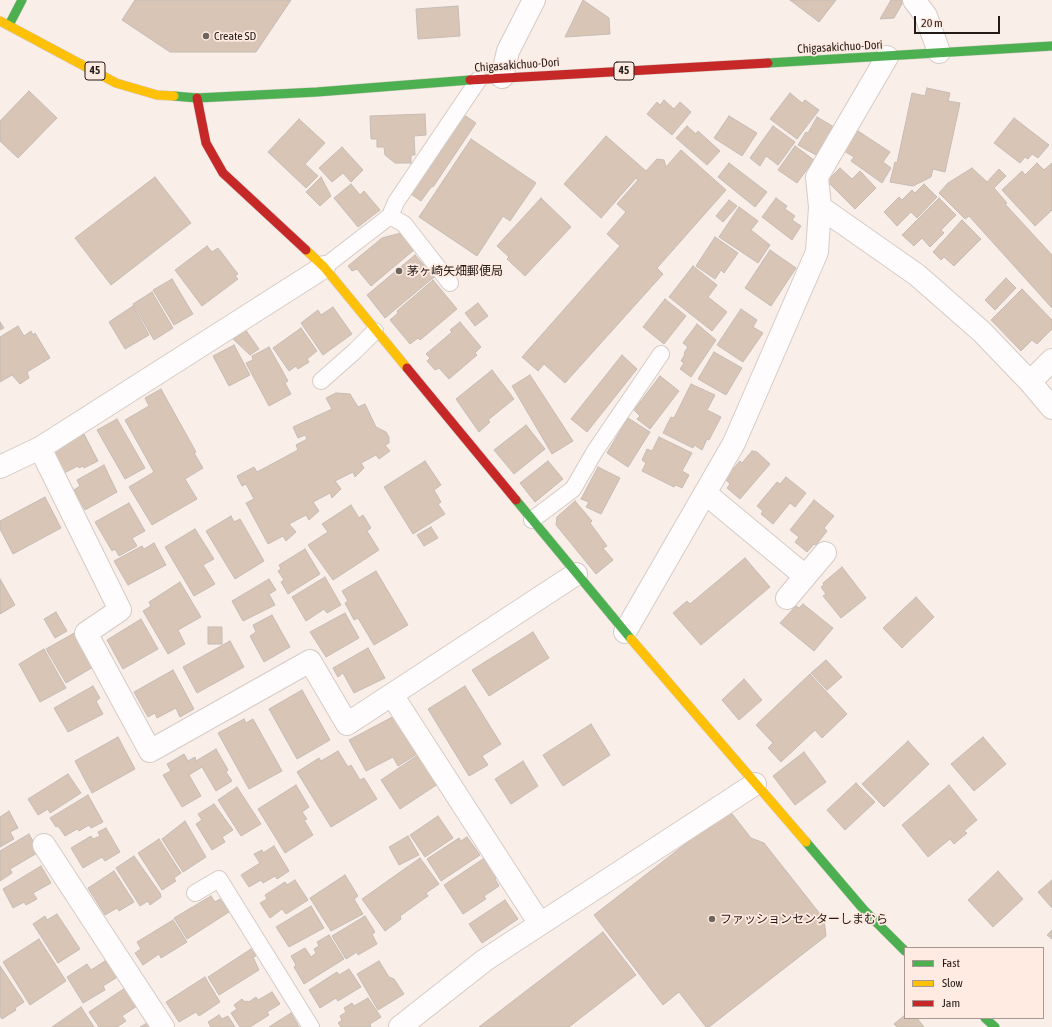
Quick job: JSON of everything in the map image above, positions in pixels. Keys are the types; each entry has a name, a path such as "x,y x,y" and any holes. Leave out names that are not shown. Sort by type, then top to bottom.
{"street":[{"path":"9,25 22,0"},
{"path":"502,77 508,51 534,0"},
{"path":"914,0 926,16 940,52"},
{"name":"Chigasakichuo-Dori","path":"0,21 116,83 157,95 197,98 316,92 502,77 887,57 940,52 1052,46"},
{"path":"625,632 734,443 817,252 820,207 817,177 887,57"},
{"path":"197,98 206,143 223,173 324,267 375,331 625,632 864,910 904,950"},
{"path":"820,207 917,275 982,332 1030,382 1052,408"},
{"path":"0,467 40,448 324,267"},
{"path":"1030,382 1052,360"},
{"path":"40,448 120,610 86,633 150,750 310,661 348,724 576,574"},
{"path":"706,493 805,576"},
{"path":"787,598 825,553"},
{"path":"392,696 540,924"},
{"path":"406,1025 485,960 755,784"},
{"path":"44,845 163,1027"},
{"path":"986,1019 995,1027"}],"lane":[{"path":"324,267 390,216 396,202 479,79"},
{"path":"390,216 404,224 450,283"},
{"path":"321,382 375,331"},
{"path":"532,520 573,489 595,451 661,354"},
{"path":"195,892 219,879 311,1027"}],"building":[{"name":"Create SD","path":"135,0 291,0 256,52 170,52 122,20"},
{"path":"583,0 609,18 610,34 565,37"},
{"path":"790,0 836,0 819,22"},
{"path":"891,0 902,0 903,2 894,18 880,19"},
{"path":"458,6 460,36 418,39 416,9"},
{"path":"927,88 950,93 948,101 960,103 945,172 933,169 931,177 913,186 890,182 895,162 897,163 912,93 925,96"},
{"path":"29,91 57,118 18,158 0,141 0,121"},
{"path":"790,93 802,103 805,100 819,110 797,139 770,119"},
{"path":"664,100 674,109 680,102 691,112 672,135 647,114 657,102 660,105"},
{"path":"425,114 426,135 414,136 415,155 411,155 411,163 395,163 385,155 384,147 377,147 377,139 371,139 370,116"},
{"path":"464,115 476,123 433,187 432,186 421,201 411,194"},
{"path":"729,116 757,133 742,156 714,138"},
{"path":"817,117 834,127 816,155 798,145 806,132 808,133"},
{"path":"1014,118 1049,145 1038,158 1032,154 1028,159 1025,157 1020,163 994,143"},
{"path":"299,119 325,143 305,164 318,176 306,188 268,152"},
{"path":"687,126 696,134 698,131 720,151 707,165 676,138"},
{"path":"773,126 795,142 778,165 766,156 760,166 750,158"},
{"path":"858,131 890,152 883,162 891,168 882,183 851,161 854,157 844,151"},
{"path":"606,136 646,171 657,159 664,160 666,167 681,150 726,190 657,268 663,274 565,383 544,364 538,371 522,357 620,246 607,234 626,212 617,204 638,180 636,178 601,218 564,184"},
{"path":"471,139 536,183 510,221 503,216 477,256 419,217"},
{"path":"795,146 814,160 797,183 778,170"},
{"path":"342,147 363,170 351,182 343,173 332,182 319,168"},
{"path":"729,163 767,192 755,207 718,177"},
{"path":"1037,163 1044,170 1052,163 1052,210 1035,226 1002,190 1022,171 1025,175"},
{"path":"840,168 852,179 860,171 876,188 855,209 827,181"},
{"path":"972,168 987,182 999,169 1006,176 994,188 1007,203 1005,204 1052,255 1052,308 969,216 965,219 939,193 948,183"},
{"path":"155,177 191,223 111,285 75,238"},
{"path":"321,177 331,196 320,206 306,192"},
{"path":"351,184 360,195 364,191 380,210 358,227 334,198"},
{"path":"924,184 937,197 917,218 911,212 897,226 884,212 899,197 902,200 912,190 915,193"},
{"path":"541,198 571,227 525,276 507,259 509,257 497,246"},
{"path":"776,198 787,206 785,209 795,216 792,220 801,226 792,240 762,217"},
{"path":"939,198 956,215 941,230 944,233 930,247 922,238 914,246 902,235"},
{"path":"729,200 737,206 723,222 716,216"},
{"path":"739,207 758,221 751,230 770,245 758,263 719,237"},
{"path":"962,220 981,239 954,266 944,257 941,260 933,252"},
{"path":"401,233 414,250 371,286 357,269 352,271 348,266 382,238"},
{"path":"715,237 738,253 724,273 721,270 715,279 696,266"},
{"path":"207,246 212,252 218,248 238,274 235,276 238,279 202,306 175,270"},
{"path":"770,250 796,268 771,306 745,288"},
{"path":"415,255 434,277 385,318 367,295"},
{"path":"693,266 717,285 708,297 727,312 712,331 669,297"},
{"path":"1006,278 1016,288 995,310 985,300"},
{"path":"172,279 193,314 174,325 153,290"},
{"path":"433,280 457,309 420,340 418,338 410,344 390,320 398,313 397,311"},
{"path":"1022,289 1052,320 1052,329 1037,344 1032,340 1021,351 991,320"},
{"path":"152,292 173,328 154,340 133,304"},
{"path":"665,299 686,316 664,344 643,327"},
{"path":"478,303 488,316 475,326 465,313"},
{"path":"133,306 149,335 125,349 109,322"},
{"path":"333,307 352,334 323,355 301,323 318,310 321,315"},
{"path":"741,309 757,320 753,327 763,333 743,362 717,345"},
{"path":"0,322 4,328 0,330"},
{"path":"460,322 481,347 475,353 477,355 449,379 439,368 435,370 427,361 430,358 426,354 452,332 450,330"},
{"path":"697,324 716,340 691,377 680,369 684,363 681,361 688,347 683,343"},
{"path":"18,326 24,336 31,331 33,335 35,333 50,358 27,372 29,378 20,384 12,375 0,382 0,337"},
{"path":"301,328 317,351 307,359 309,362 298,369 296,366 289,371 273,348"},
{"path":"245,329 259,349 250,355 232,338"},
{"path":"234,345 250,375 229,386 213,356"},
{"path":"269,347 288,381 285,383 291,394 269,406 246,363 253,360 252,356"},
{"path":"714,352 742,368 726,395 698,379"},
{"path":"622,355 637,369 587,432 571,419"},
{"path":"492,370 514,399 488,420 490,422 479,432 456,399"},
{"path":"530,375 573,441 552,454 512,386"},
{"path":"660,376 679,391 650,429 637,419 640,416 634,410"},
{"path":"691,384 715,395 707,410 721,417 702,450 694,445 693,448 663,433 671,417 674,418"},
{"path":"161,389 196,452 194,453 203,468 185,479 197,499 152,525 129,487 154,472 125,420 149,406 145,398"},
{"path":"336,393 350,394 358,407 365,404 376,427 386,432 389,437 389,443 385,445 390,451 379,459 376,455 361,463 364,468 355,477 353,472 335,481 341,489 332,498 330,493 313,502 319,511 309,520 306,515 289,524 296,532 286,541 283,536 268,544 246,503 254,499 246,484 242,486 237,476 254,467 257,472 298,450 296,445 307,439 305,435 298,438 293,427 332,409 326,398"},
{"path":"628,418 650,432 628,467 607,453"},
{"path":"117,419 145,468 125,479 97,430"},
{"path":"526,425 545,449 514,474 494,450"},
{"path":"84,434 98,461 84,468 83,466 79,468 78,466 64,473 54,454 60,450 59,448"},
{"path":"659,437 692,453 682,471 689,475 682,488 676,485 674,487 642,471 646,463 642,460 647,449 652,451"},
{"path":"752,451 757,452 770,464 740,499 727,488 730,484 726,480 730,476 728,475 740,461 742,463"},
{"path":"425,461 441,485 434,490 441,502 438,504 445,514 413,534 384,487"},
{"path":"548,461 563,479 535,502 520,483"},
{"path":"104,465 117,492 85,510 74,490 80,486 77,480"},
{"path":"598,467 620,478 601,514 586,507 589,502 581,499"},
{"path":"786,477 806,493 795,507 790,503 773,524 761,514 763,511 757,506 777,482 780,484"},
{"path":"45,497 61,528 13,554 0,529 0,521"},
{"path":"814,500 834,516 824,528 827,531 816,545 814,544 807,552 795,542 799,537 790,530"},
{"path":"575,501 592,521 590,523 607,546 603,548 613,560 596,574 556,525 557,517"},
{"path":"129,503 145,531 132,538 137,546 119,556 115,549 112,551 95,522"},
{"path":"351,505 359,518 363,515 371,528 367,531 379,550 333,580 308,545 328,532 322,524"},
{"path":"231,516 234,522 240,519 264,561 235,579 206,531"},
{"path":"431,527 438,538 424,546 417,535"},
{"path":"195,529 214,559 203,565 215,584 194,596 165,547"},
{"path":"154,543 166,565 128,585 114,561 142,546 144,549"},
{"path":"305,549 320,574 288,594 281,582 284,580 278,571 281,569 279,565"},
{"path":"745,558 770,587 701,645 673,613 687,601 690,604"},
{"path":"842,567 866,598 841,618 823,596 826,594 821,587 824,585 823,583"},
{"path":"376,571 408,625 374,645 358,618 354,620 345,603 348,601 342,591"},
{"path":"325,577 341,605 327,613 324,609 306,621 292,597"},
{"path":"0,579 15,605 0,614"},
{"path":"269,579 276,590 269,594 275,605 243,621 232,601"},
{"path":"180,582 201,617 178,630 185,644 168,654 143,611 151,606 149,602"},
{"path":"916,597 934,617 902,648 883,628"},
{"path":"803,604 833,628 814,651 780,623 796,606 799,608"},
{"path":"56,612 67,631 55,638 44,619"},
{"path":"345,613 359,638 326,657 310,632"},
{"path":"272,615 290,647 264,662 250,636 256,632 253,625"},
{"path":"141,619 158,649 123,669 107,640"},
{"path":"208,627 222,627 222,644 208,644"},
{"path":"76,632 95,666 66,683 46,649"},
{"path":"533,632 549,658 489,696 472,670"},
{"path":"230,641 244,667 197,693 183,667"},
{"path":"368,648 385,678 354,693 343,673 338,677 333,668"},
{"path":"44,649 66,688 40,702 19,664"},
{"path":"826,660 842,677 827,690 811,673"},
{"path":"173,670 194,709 180,717 176,708 157,718 155,713 148,717 134,692"},
{"path":"810,674 847,714 822,738 815,730 781,762 768,748 773,743 756,725"},
{"path":"744,679 762,700 739,720 722,700"},
{"path":"93,686 100,698 96,701 103,714 68,732 54,708"},
{"path":"465,686 501,744 482,756 488,765 469,776 428,709"},
{"path":"302,690 330,740 297,759 269,709"},
{"path":"398,714 399,727 417,754 398,766 393,757 366,771 349,740"},
{"path":"244,719 246,723 253,719 282,771 249,789 218,733"},
{"path":"591,724 610,755 563,786 543,755"},
{"path":"118,737 135,769 92,793 75,761"},
{"path":"983,737 1006,764 974,791 951,764"},
{"path":"908,741 929,764 884,807 862,784"},
{"path":"216,749 228,770 226,772 232,781 216,791 202,767 189,775 201,796 182,807 163,775 171,771 167,764 184,754 188,761 195,757 196,761"},
{"path":"338,751 348,767 351,765 360,780 364,778 377,799 331,827 297,772 319,758 321,761"},
{"path":"424,751 444,780 400,809 381,780"},
{"path":"804,752 826,782 795,805 773,776"},
{"path":"523,761 538,786 511,804 495,779"},
{"path":"68,774 81,793 50,813 48,809 38,815 28,799"},
{"path":"856,783 875,802 845,830 827,810"},
{"path":"296,785 309,807 302,812 307,819 304,820 313,835 285,853 258,809"},
{"path":"949,785 977,820 964,831 967,833 954,844 950,839 928,857 902,825"},
{"path":"237,787 261,824 241,836 218,800"},
{"path":"88,795 103,822 91,828 89,825 79,831 77,829 65,836 50,818"},
{"path":"214,804 233,830 222,837 225,842 212,850 196,824 202,820 198,814"},
{"path":"729,810 751,838 764,843 824,919 826,936 709,1027 706,1027 679,992 663,1005 594,915"},
{"path":"9,811 18,828 10,832 14,839 0,847 0,817"},
{"path":"438,816 453,838 425,857 410,835"},
{"path":"185,821 206,857 183,872 162,839"},
{"path":"106,828 120,852 105,861 102,857 83,868 71,848 91,836 93,839 100,836 98,832"},
{"path":"29,834 39,852 10,869 12,873 0,881 0,851"},
{"path":"408,836 419,855 399,865 389,847"},
{"path":"467,837 480,855 441,881 427,859 459,838 461,841"},
{"path":"159,839 181,873 174,878 176,881 162,890 138,853"},
{"path":"274,846 289,871 277,879 275,876 263,883 261,880 249,887 241,875 260,863 254,854 262,850 263,853"},
{"path":"489,855 501,874 495,879 499,886 484,896 486,899 463,914 444,885"},
{"path":"134,856 160,893 161,897 150,905 148,901 140,906 116,868"},
{"path":"420,858 439,884 426,893 428,896 400,916 401,919 385,931 362,899"},
{"path":"41,866 51,883 33,893 37,899 26,905 24,902 13,908 3,889"},
{"path":"114,871 134,902 119,911 117,908 105,915 88,888"},
{"path":"998,871 1023,899 993,927 968,900"},
{"path":"345,875 358,896 354,899 363,914 331,931 310,898"},
{"path":"295,880 308,900 286,914 282,909 270,918 260,903 267,899 265,895 285,882 287,885"},
{"path":"1052,880 1052,908 1038,892"},
{"path":"211,896 215,902 220,899 229,912 187,939 174,918"},
{"path":"505,900 518,919 482,943 469,924"},
{"path":"311,906 324,928 289,947 276,927"},
{"path":"57,914 80,949 58,963 33,924 45,916 47,920"},
{"path":"365,916 375,932 372,934 377,944 358,955 357,952 346,959 332,936"},
{"path":"173,920 187,942 161,958 159,954 143,965 135,953 141,949 137,942"},
{"path":"1052,930 1052,939 1047,935"},
{"path":"603,932 636,975 569,1027 479,1027"},
{"path":"329,935 344,959 304,984 294,967 296,965 291,956 305,948 311,957 316,953 314,949 319,946 317,942"},
{"path":"39,939 66,981 30,1005 3,962"},
{"path":"251,949 256,956 253,957 259,970 219,995 208,977"},
{"path":"105,961 107,964 110,962 119,976 103,986 105,990 83,1003 67,977 87,964 91,970"},
{"path":"379,961 389,977 394,979 404,994 378,1010 357,974"},
{"path":"0,966 24,1002 15,1008 16,1010 2,1019 0,1016"},
{"path":"349,969 361,987 338,1001 336,998 320,1008 309,990 337,972 339,975"},
{"path":"205,977 220,1002 199,1016 196,1012 179,1022 166,1002"},
{"path":"125,988 140,1004 122,1016 126,1021 117,1027 99,1027 89,1012"},
{"path":"272,992 280,1004 267,1012 269,1015 250,1027 240,1027 231,1013 237,1009 234,1005 242,999 245,1002 249,1002 256,997 258,1000"},
{"path":"368,998 381,1017 370,1024 371,1027 341,1027 338,1023 342,1020 340,1016 346,1012 344,1008 352,1003 354,1006"},
{"path":"81,1007 94,1027 52,1027"},
{"path":"291,1013 299,1027 269,1027"},
{"path":"219,1015 222,1019 228,1016 235,1027 211,1027 208,1022"},
{"path":"904,1016 904,1019 918,1019 924,1027 897,1027 894,1024"},
{"path":"147,1023 149,1026 151,1024 153,1027 140,1027"}],"traffic: fast":[{"path":"9,25 22,0"},
{"path":"768,63 1052,46"},
{"path":"174,96 197,98 317,92 470,80"},
{"path":"516,500 631,639"},
{"path":"806,842 864,910 904,950"},
{"path":"986,1019 995,1027"}],"traffic: slow":[{"path":"0,21 116,83 157,95 174,96"},
{"path":"306,250 324,267 407,368"},
{"path":"631,639 806,842"}],"traffic: jam":[{"path":"470,80 768,63"},
{"path":"197,98 206,143 223,173 306,250"},
{"path":"407,368 516,500"}],"place":[{"name":"Create SD","path":"206,36"},
{"name":"茅ヶ崎矢畑郵便局","path":"399,271"},
{"name":"ファッションセンターしまむら","path":"712,919"}]}
